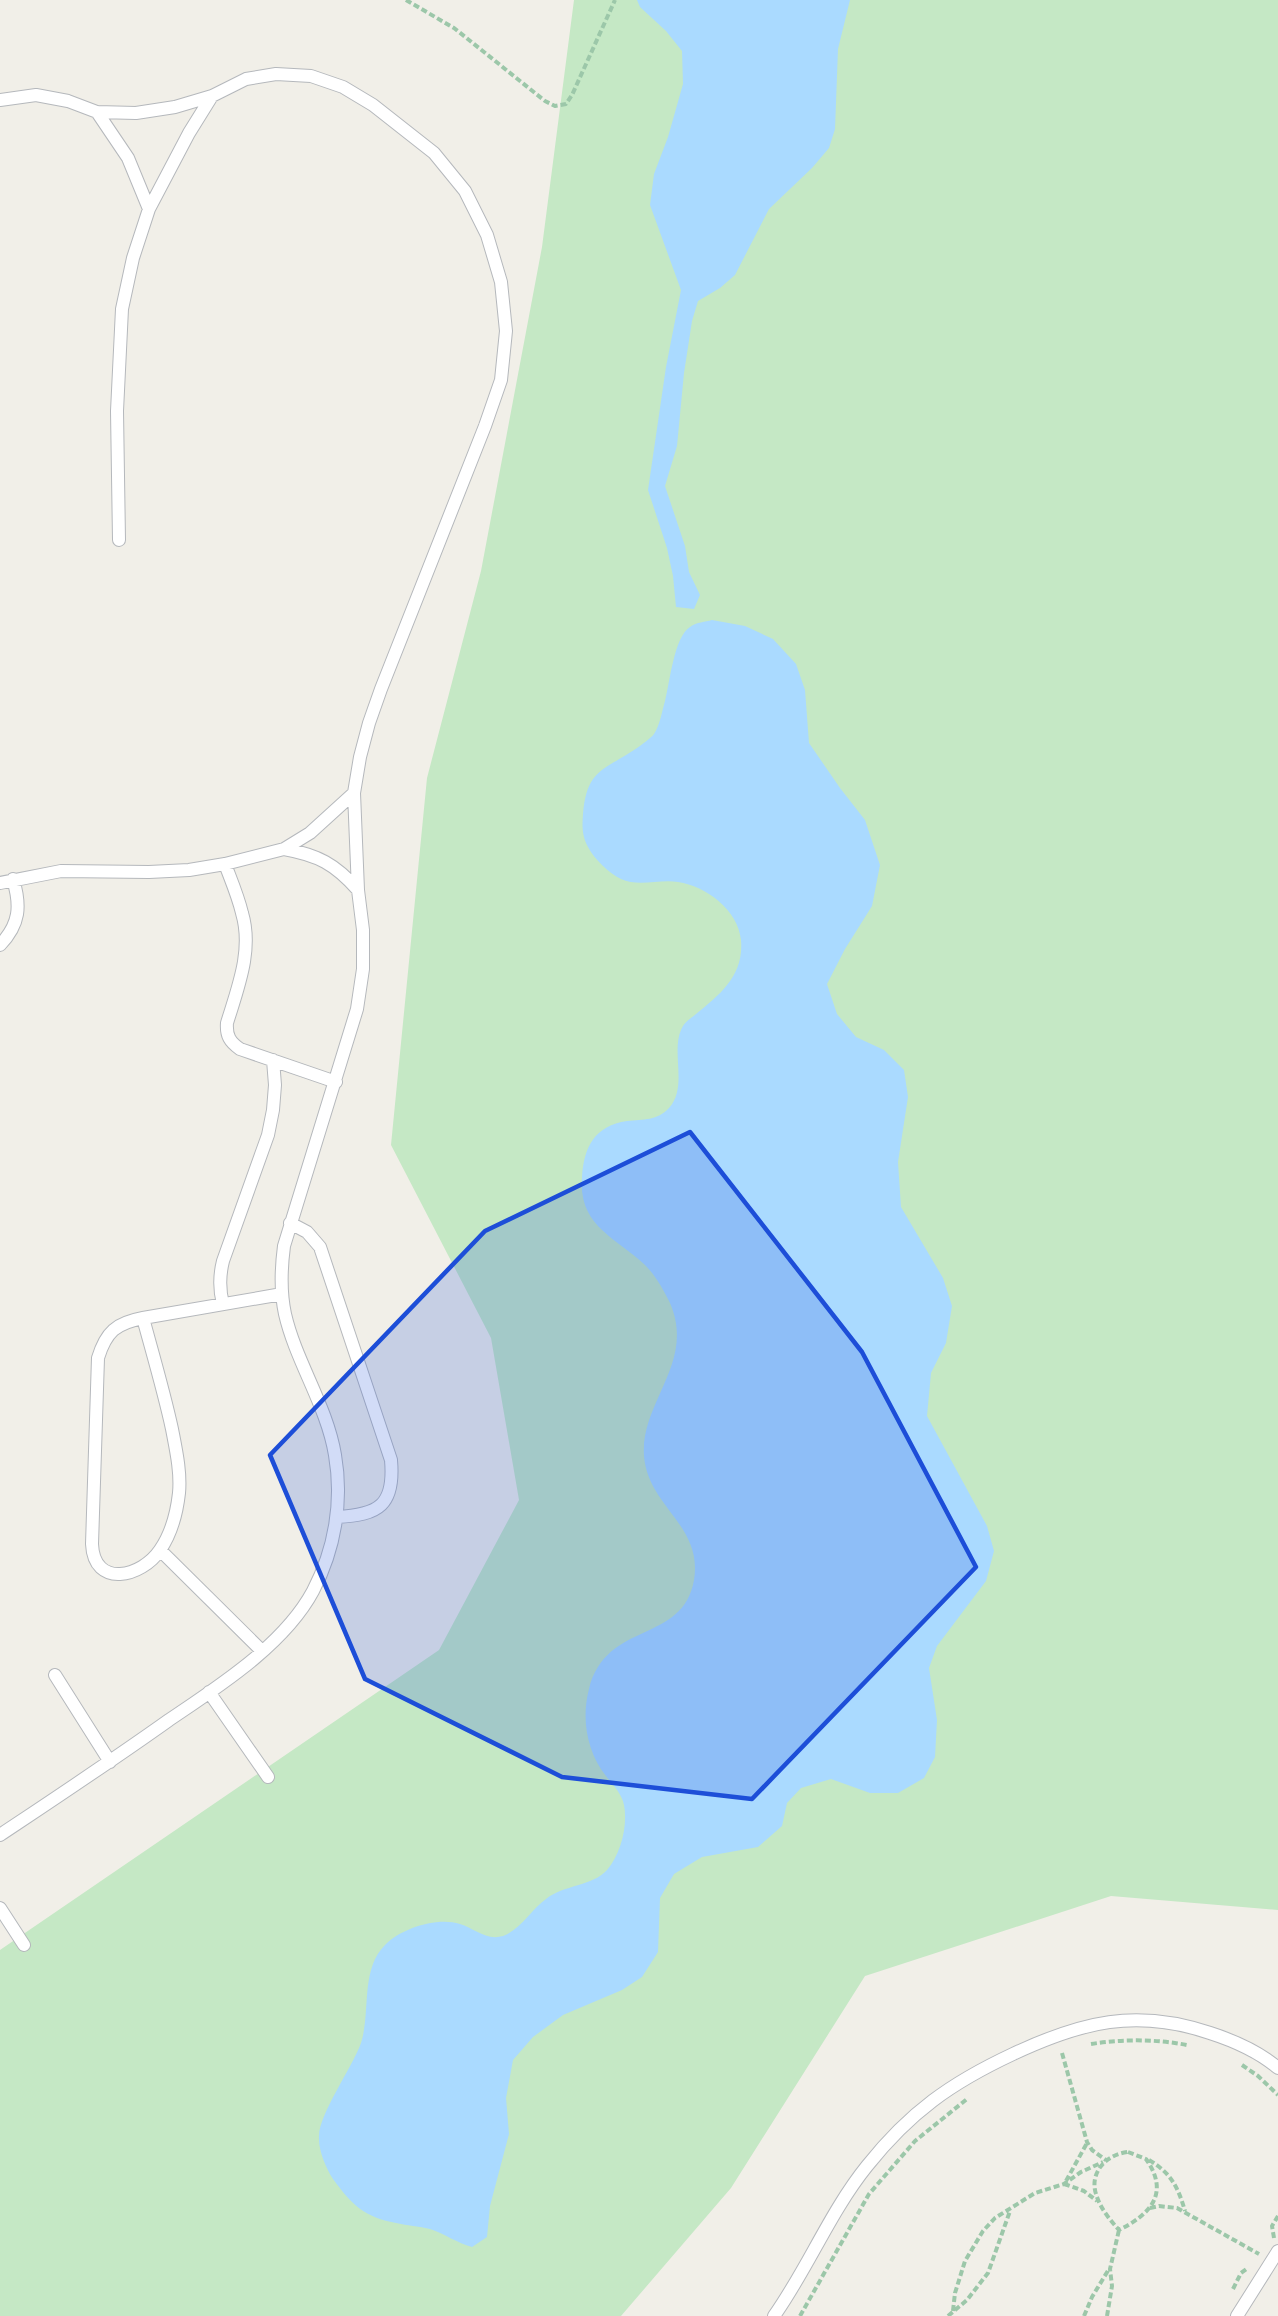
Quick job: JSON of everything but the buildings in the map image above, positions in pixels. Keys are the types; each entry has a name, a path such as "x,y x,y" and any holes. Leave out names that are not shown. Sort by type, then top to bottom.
{"lane":[{"path":"0,100 36,95 68,101 97,112 136,113 175,107 212,96 246,79 276,74 310,76 343,87 373,105 434,153 465,191 487,235 501,282 506,331 501,380 369,723 360,757 354,793 358,890 363,930 363,969 357,1009 290,1223 283,1254 282,1294 285,1315 326,1422 335,1453 339,1485 337,1517 328,1556 313,1592 290,1624 262,1651 209,1692 110,1762 0,1835"},
{"path":"119,540 117,411 122,309 149,209 212,96"},
{"path":"97,112 128,158 149,209"},
{"path":"0,883 61,871 189,870 225,864 284,849 310,833 354,793"},
{"path":"284,849 306,853 326,861 344,874 358,890"},
{"path":"225,864 243,914 246,936 246,958 227,1023 227,1033 231,1043 240,1049 336,1082"},
{"path":"0,945 8,936 17,918 19,898 13,879"},
{"path":"223,1304 219,1275 268,1135 275,1085 273,1060"},
{"path":"290,1223 307,1232 320,1247 391,1460 393,1479 387,1498 373,1512 337,1517"},
{"path":"143,1318 165,1395 178,1459 179,1493 172,1524 160,1550 148,1562 122,1575 110,1574 99,1568 92,1556 98,1358 103,1342 113,1330 127,1321 143,1318 223,1304 282,1294"},
{"path":"160,1550 262,1651"},
{"path":"55,1676 110,1762"},
{"path":"209,1692 268,1777"},
{"path":"0,1908 24,1945"},
{"path":"774,2316 843,2197 868,2165 914,2115 943,2092 977,2070 1064,2032 1095,2024 1134,2020 1182,2025 1219,2036 1245,2045 1278,2068"},
{"path":"1237,2316 1275,2251"}],"path":[{"path":"405,0 454,28 545,101 555,106 566,104 572,95 615,0"},
{"path":"1085,2046 1113,2041 1160,2041 1195,2047"},
{"path":"1052,2056 1070,2050"},
{"path":"1062,2053 1087,2142 1092,2150 1105,2161"},
{"path":"1238,2062 1258,2076 1278,2095"},
{"path":"800,2316 869,2194 915,2140 939,2119 974,2095"},
{"path":"1064,2184 1087,2142"},
{"path":"953,2311 959,2277 974,2245 995,2218 1035,2193 1064,2184 1120,2153 1128,2152 1146,2159 1166,2171 1173,2180 1185,2211"},
{"path":"1107,2316 1112,2286 1110,2269 1119,2230 1150,2208 1156,2199 1157,2178 1146,2159"},
{"path":"1105,2161 1095,2178 1096,2196 1119,2230"},
{"path":"1064,2184 1084,2191 1101,2204"},
{"path":"1150,2208 1168,2206 1185,2211 1275,2251"},
{"path":"948,2316 967,2300 988,2273 1011,2210"},
{"path":"1275,2251 1271,2229 1278,2216"},
{"path":"1084,2316 1092,2296 1110,2269"}],"highlighted area":[{"path":"690,1132 862,1352 976,1567 752,1799 562,1777 365,1679 270,1455 485,1231"}],"green space":[{"path":"574,0 1278,0 1278,1910 1111,1896 865,1976 731,2188 621,2316 0,2316 0,1950 439,1650 519,1500 491,1338 391,1145 427,778 481,571 542,247"}],"water":[{"path":"637,0 850,0 838,49 835,129 829,148 812,168 769,209 735,275 720,288 698,301 692,321 677,446 665,486 685,546 689,572 700,595 694,609 676,607 667,548 648,490 666,367 681,290 650,205 654,174 668,137 683,84 682,51 666,31 640,7"},
{"path":"712,620 745,626 773,639 796,664 805,690 809,743 865,820 880,865 872,906 845,949 827,984 837,1014 856,1037 884,1050 904,1070 908,1097 898,1162 901,1207 943,1278 952,1306 946,1343 931,1373 927,1416 987,1526 994,1551 986,1581 937,1646 929,1668 937,1720 935,1757 924,1778 898,1793 870,1793 831,1779 801,1788 787,1803 782,1826 758,1847 702,1857 674,1874 660,1898 658,1952 642,1977 622,1990 563,2015 533,2037 513,2060 506,2098 509,2134 490,2206 487,2237 472,2247 430,2229 375,2217 353,2203 330,2175 325,2164 319,2141 320,2127 361,2043 372,1966 385,1945 410,1929 441,1922 460,1924 491,1937 503,1936 515,1929 553,1894 594,1879 607,1870 612,1863 622,1839 625,1821 624,1805 619,1793 599,1767 590,1746 586,1723 589,1689 598,1667 611,1652 675,1614 687,1600 694,1580 695,1561 691,1545 655,1489 648,1474 644,1456 645,1436 650,1418 672,1364 676,1345 676,1325 670,1303 645,1265 611,1238 592,1219 582,1194 582,1177 585,1156 593,1139 599,1133 616,1124 660,1115 675,1100 679,1080 678,1039 681,1030 722,991 735,974 739,964 741,940 734,919 719,901 709,894 689,884 628,881 612,873 598,861 588,847 584,835 583,814 588,788 593,779 606,767 643,743 656,730 676,650 685,632 695,624"}]}
